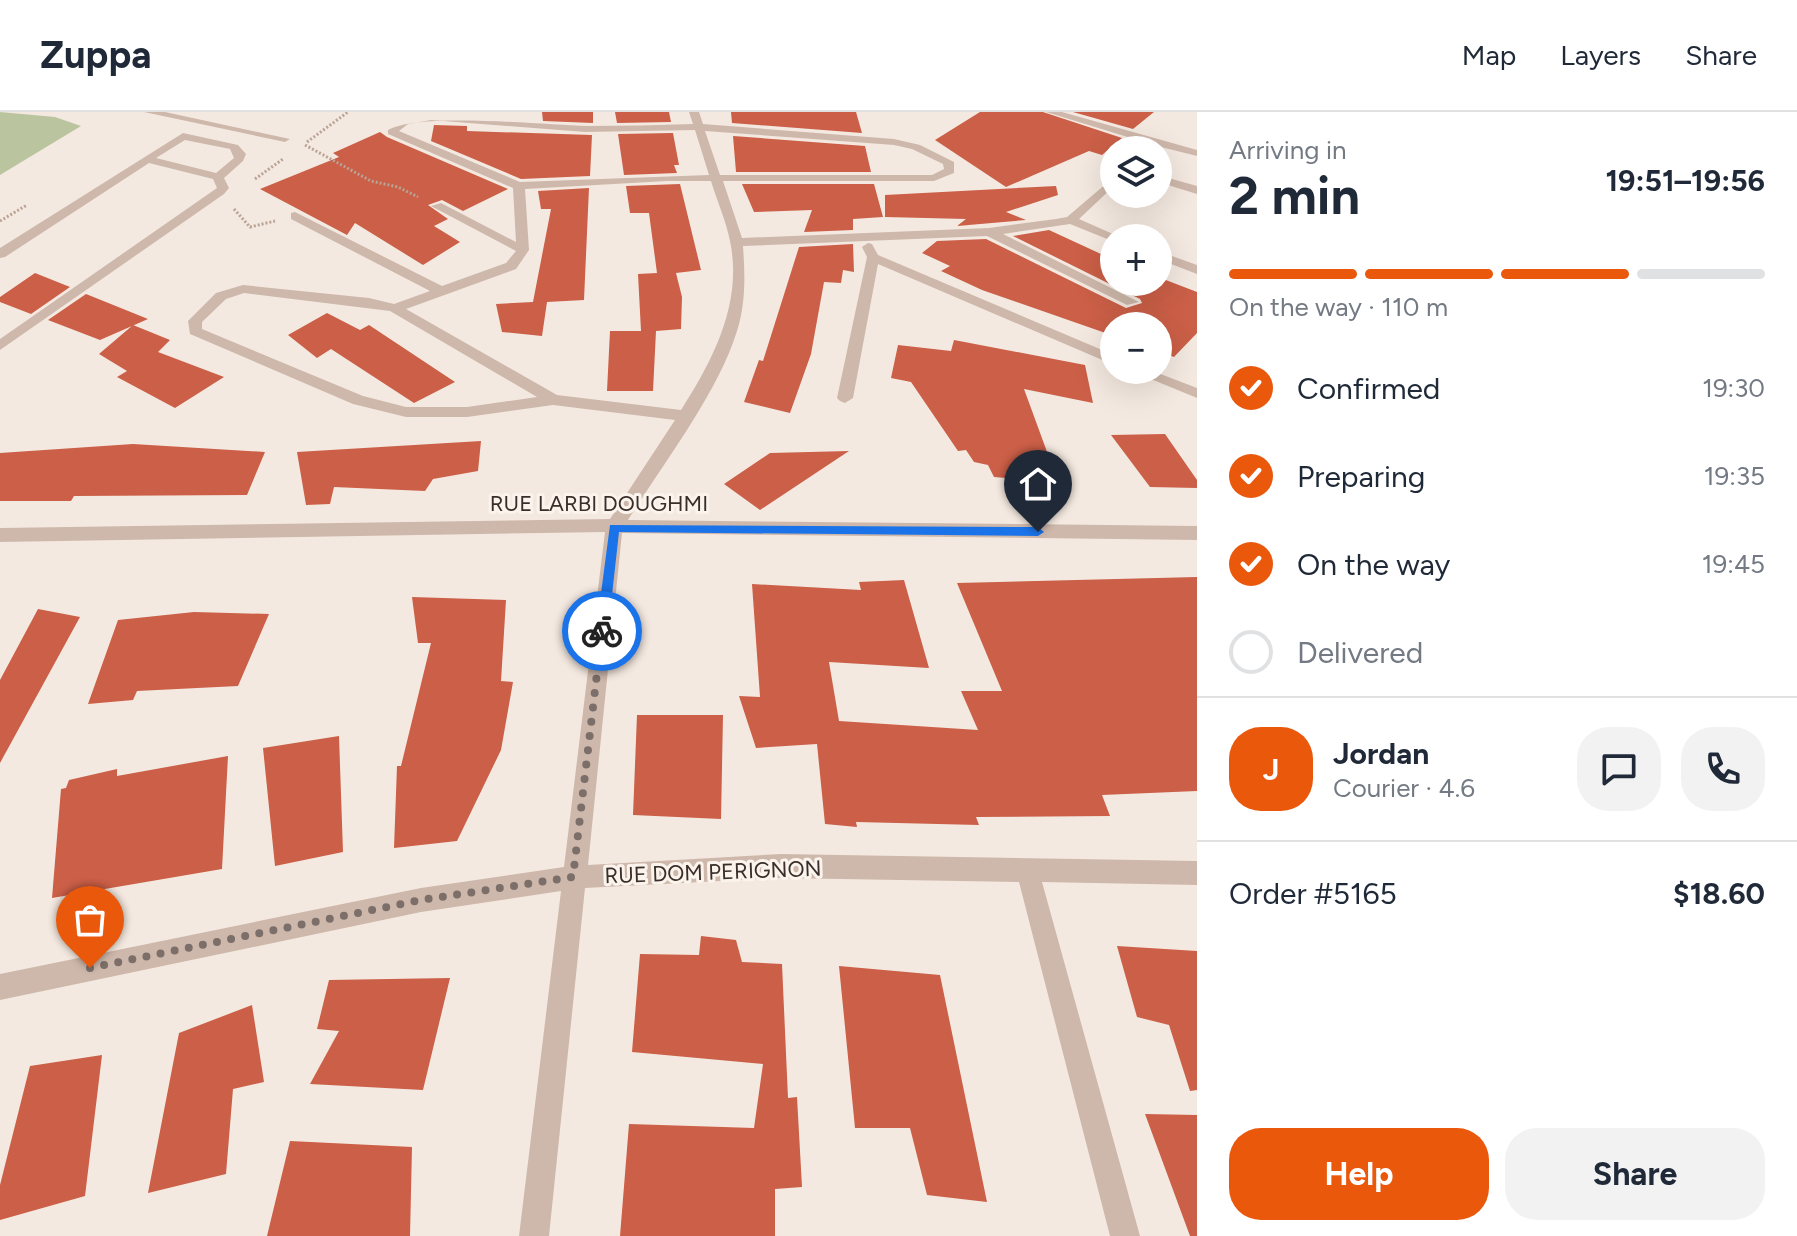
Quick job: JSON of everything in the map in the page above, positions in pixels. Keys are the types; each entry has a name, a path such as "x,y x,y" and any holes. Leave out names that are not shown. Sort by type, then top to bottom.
{"street":[{"path":"149,112 285,139"},
{"path":"204,123 220,112"},
{"path":"534,1236 614,528 717,366 731,328 739,285 737,242 694,112"},
{"path":"1051,112 1119,136"},
{"path":"457,117 585,129 699,127 894,142 936,154 948,162 950,171 934,178 715,179 519,186 392,132 398,123 407,119 457,117"},
{"path":"0,254 183,136 234,147 239,159 218,177"},
{"path":"1172,150 1197,153"},
{"path":"147,159 218,177"},
{"path":"0,346 220,192 223,188 218,177"},
{"path":"1172,182 1197,190"},
{"path":"395,308 511,266 523,250 519,186"},
{"path":"1071,220 1100,193"},
{"path":"437,206 523,250"},
{"path":"295,216 441,291"},
{"path":"737,242 989,232 1071,220 1100,232"},
{"path":"989,232 1132,302"},
{"path":"861,235 873,257 1100,354"},
{"path":"845,398 873,257"},
{"path":"1172,260 1197,270"},
{"path":"553,400 395,308 369,302 243,289 221,296 195,321 195,331 358,400 406,412 467,412 553,400 688,416"},
{"path":"1172,384 1197,393"},
{"name":"RUE LARBI DOUGHMI","path":"0,535 533,525 1197,533"},
{"name":"RUE DOM PERIGNON","path":"0,987 421,900 573,877 781,866 1197,873"},
{"path":"1027,869 1125,1236"}],"path":[{"path":"348,112 304,144 371,181 398,187 437,206"},
{"path":"245,185 292,152"},
{"path":"227,202 250,227 295,216"}],"green space":[{"path":"0,112 55,117 81,126 0,175"}],"building":[{"path":"542,112 593,112 593,123 543,121"},
{"path":"615,112 669,112 671,122 617,123"},
{"path":"731,112 856,112 862,133 732,123"},
{"path":"980,112 1043,112 1116,136 1100,136 1100,154 1089,151 1006,187 935,140"},
{"path":"1073,112 1154,112 1133,129"},
{"path":"434,125 467,126 467,131 592,135 590,176 521,179 431,141"},
{"path":"380,132 508,189 463,211 442,200 428,205 448,219 434,226 460,242 423,265 355,223 347,235 260,189 339,157 333,153"},
{"path":"673,133 679,165 674,165 677,173 624,175 618,134"},
{"path":"733,136 865,146 871,172 736,172"},
{"path":"680,184 701,270 676,273 682,297 681,329 656,331 653,391 607,391 610,331 641,331 638,274 657,273 649,213 630,213 626,186"},
{"path":"742,184 874,184 883,217 853,219 853,230 804,232 812,210 754,212"},
{"path":"1056,186 1058,195 1006,212 1026,220 957,226 966,219 885,217 885,195"},
{"path":"589,188 584,300 547,302 542,336 502,332 496,304 533,302 551,209 541,209 538,191"},
{"path":"1049,230 1100,254 1100,279 1013,236"},
{"path":"986,239 1126,308 1142,303 1134,296 1172,296 1172,282 1197,292 1197,333 1174,357 1172,312 1100,312 1100,331 982,290 941,271 950,266 922,253 937,241"},
{"path":"853,244 854,272 843,270 841,283 824,282 811,354 790,413 744,402 759,360 763,361 799,247"},
{"path":"35,273 70,287 31,314 0,302 0,297"},
{"path":"86,294 148,319 100,340 48,320"},
{"path":"327,313 360,330 369,325 455,382 414,403 331,349 317,358 288,335"},
{"path":"133,325 170,340 158,352 224,377 175,408 117,377 127,371 99,354"},
{"path":"954,340 1085,365 1093,403 1024,389 1050,460 1029,460 1032,469 1019,470 1018,479 994,477 988,465 974,462 966,450 958,451 911,382 891,378 898,345 951,351"},
{"path":"1165,434 1197,480 1197,488 1150,487 1111,435"},
{"path":"481,441 478,471 433,479 425,491 334,487 330,504 306,505 297,452"},
{"path":"133,444 265,452 247,495 74,496 71,501 0,501 0,453"},
{"path":"849,451 760,510 724,484 770,453"},
{"path":"1197,577 1197,791 1102,795 1110,816 976,817 979,825 856,822 857,827 825,824 817,744 756,748 739,696 760,697 752,584 861,590 859,582 904,580 929,668 829,662 839,721 978,730 961,691 1002,691 957,583"},
{"path":"412,597 506,600 501,681 513,682 501,750 457,841 394,848 397,766 401,766 431,643 418,643"},
{"path":"38,609 80,617 0,763 0,680"},
{"path":"194,612 269,614 238,686 137,691 133,700 88,704 118,620"},
{"path":"637,715 723,715 721,819 633,815"},
{"path":"339,736 343,852 275,866 263,748"},
{"path":"228,756 222,869 52,898 61,789 66,788 69,780 117,769 117,776"},
{"path":"701,936 736,940 742,962 782,964 788,1098 797,1097 802,1187 775,1189 775,1236 620,1236 629,1124 754,1128 763,1064 632,1052 640,954 699,955"},
{"path":"1117,946 1197,951 1197,1090 1190,1091 1169,1025 1137,1017"},
{"path":"839,966 940,975 987,1202 927,1195 910,1128 855,1128"},
{"path":"450,978 423,1090 310,1084 339,1031 317,1029 329,980"},
{"path":"252,1005 264,1082 233,1089 226,1174 148,1193 179,1033"},
{"path":"102,1055 85,1196 0,1220 0,1185 30,1066"},
{"path":"1145,1114 1197,1115 1197,1236 1190,1236"},
{"path":"290,1141 412,1147 410,1236 267,1236"}],"way so far":[{"path":"90,968 421,900 573,877 602,631"}],"route":[{"path":"602,631 614,528 1038,532"}]}
